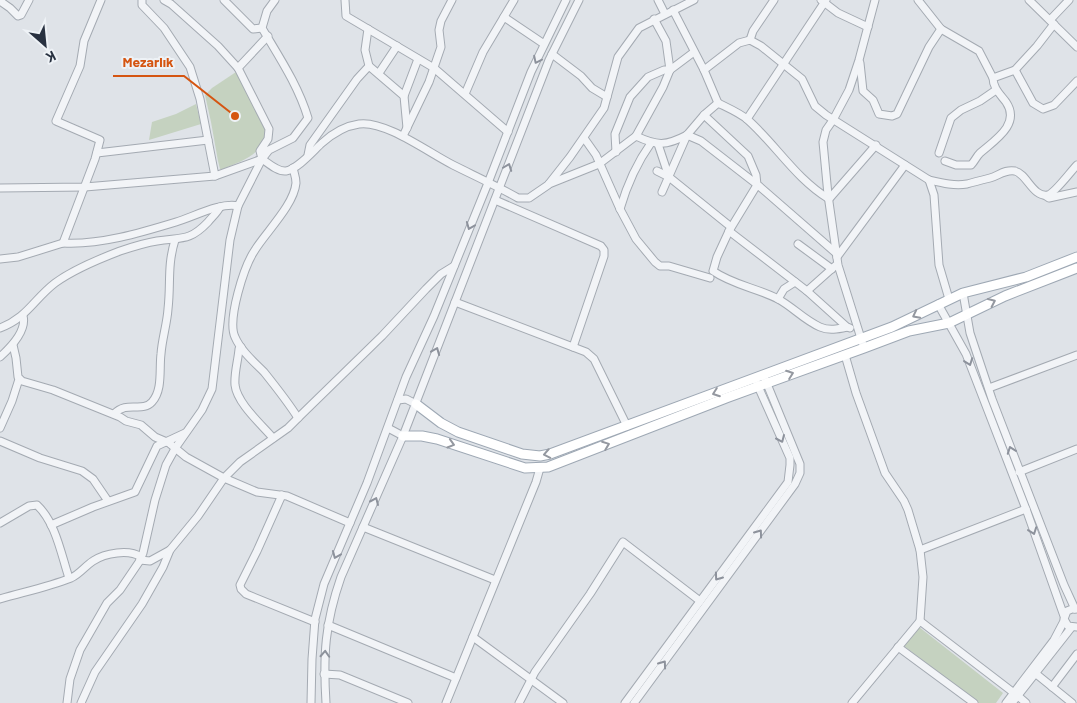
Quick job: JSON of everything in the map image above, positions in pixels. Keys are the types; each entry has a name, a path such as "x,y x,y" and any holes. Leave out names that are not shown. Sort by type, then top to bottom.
{"main road":[{"path":"404,436 422,436 437,439 516,465 540,468 555,465 760,381 859,334 898,324 963,293 1026,277 1077,257"},
{"path":"416,404 441,423 458,432 522,454 531,456 550,454 760,381 844,355 909,331 948,323 997,300 1077,268"}],"street":[{"path":"5,2 16,15 20,16 29,0"},
{"path":"63,243 85,187 100,140 56,121 80,66 84,40 101,0"},
{"path":"142,0 142,5 164,28 190,67 200,99 215,176"},
{"path":"164,0 218,46 238,68 269,129 268,139 260,150 262,159 282,171 293,168 336,133 359,124 373,124 403,136 518,198 529,198 549,184 599,164 636,136 663,87 670,70 666,42 654,19"},
{"path":"224,0 253,29 262,28"},
{"path":"262,28 267,10 275,0"},
{"path":"346,0 346,16 434,68 508,132"},
{"path":"403,136 429,82 441,47 439,30 452,0"},
{"path":"465,94 483,52 514,0"},
{"path":"311,703 315,622 324,584 488,183 531,72 566,0"},
{"path":"326,703 325,648 333,600 341,577 404,436 552,54 579,0"},
{"path":"658,0 665,14"},
{"path":"549,184 604,108 618,57 639,28 694,0"},
{"path":"750,40 753,31 774,0"},
{"path":"864,348 837,258 828,199 823,142 826,130 849,90 875,0"},
{"path":"918,0 941,29 979,51 993,78 996,90 1010,109 1007,128 1002,136 979,154 971,165 956,165 946,161"},
{"path":"1029,0 1077,47"},
{"path":"993,78 1015,70 1037,46 1069,0"},
{"path":"747,119 824,1 838,13 868,27"},
{"path":"673,10 718,102 747,119 799,174 828,199"},
{"path":"504,16 544,44"},
{"path":"67,703 70,679 80,650 107,603 129,578 141,558 162,475 176,447 208,398 214,380 223,286 230,240 238,206 268,150 293,138 308,118 289,72 262,28"},
{"path":"368,29 365,50 369,66 404,96"},
{"path":"859,60 863,90 873,100 879,114 892,116 897,114 929,47 941,29"},
{"path":"238,68 268,36"},
{"path":"704,70 739,43 750,40 762,46 802,79 815,106 833,120 929,180 949,184 969,183 1014,171 1039,193 1048,198 1077,192"},
{"path":"379,73 397,46"},
{"path":"616,152 615,134 630,96 648,78 664,70 670,70 694,52"},
{"path":"552,54 581,76 592,88 607,97"},
{"path":"407,128 404,96 418,59"},
{"path":"308,156 307,152 310,145 357,79 369,66"},
{"path":"1015,70 1033,103 1042,108 1054,105 1077,81"},
{"path":"939,153 951,118 996,90"},
{"path":"662,192 687,135 718,102"},
{"path":"704,115 731,144 748,156 758,185 730,229 717,257 713,271 732,282 778,299 794,312 820,327 832,330 847,327"},
{"path":"636,136 654,143 677,141 687,135"},
{"path":"687,135 701,141 758,185 837,258"},
{"path":"584,138 596,155 620,209 636,239 655,262 660,266 669,266 710,278"},
{"path":"97,153 208,140"},
{"path":"654,143 669,177"},
{"path":"620,209 627,184 639,160 654,143"},
{"path":"828,199 876,146"},
{"path":"0,188 85,187 215,176 262,159"},
{"path":"807,291 832,269 837,258 905,165"},
{"path":"1046,196 1053,193 1077,165"},
{"path":"293,168 296,184 287,205 251,257 236,301 232,327 236,340 241,347 274,384 298,418"},
{"path":"657,171 669,177 807,291 847,327 859,334"},
{"path":"929,180 935,201 939,265 949,299"},
{"path":"495,200 603,248 604,256 573,347"},
{"path":"0,259 18,256 63,243 75,244 122,236 175,222 220,207 233,204 238,206"},
{"path":"0,328 23,316 50,287 73,272 130,247 189,237 198,232 218,212 220,207"},
{"path":"114,414 125,406 141,407 149,404 154,399 158,390 161,352 168,309 169,265 175,240"},
{"path":"798,244 832,269"},
{"path":"81,703 96,672 142,604 163,567 170,550 198,516 224,478 240,462 298,418 382,336 441,274 454,265"},
{"path":"778,299 784,289 795,282"},
{"path":"963,293 970,333 1019,472 1064,585 1076,609 1069,610 1054,640 1016,694 1012,703"},
{"path":"455,302 586,352 594,360 627,426"},
{"path":"938,304 966,354 1026,509 1066,625 1075,628 1006,703"},
{"path":"0,357 13,345 24,323 23,316"},
{"path":"0,428 12,402 19,379 16,352 13,345"},
{"path":"241,347 235,378 237,392 240,400 273,438"},
{"path":"844,355 883,469 908,510 920,550 924,577 920,621 852,703"},
{"path":"989,388 1077,355"},
{"path":"19,379 114,414 126,421 141,425 155,437 176,447 186,456 224,478 257,492 282,495 350,523"},
{"path":"625,703 788,482 790,458 760,381"},
{"path":"634,703 795,484 800,473 800,464 760,381"},
{"path":"398,400 406,399 416,404"},
{"path":"388,428 404,436"},
{"path":"51,525 77,513 135,492 156,448 160,444 187,432"},
{"path":"0,441 40,458 82,471 93,480 108,501"},
{"path":"1019,472 1077,449"},
{"path":"446,703 540,468"},
{"path":"282,495 240,585 241,589 246,594 315,622"},
{"path":"0,523 33,504 37,505 51,525 69,578"},
{"path":"920,550 1026,509"},
{"path":"363,528 495,580"},
{"path":"519,703 530,680 590,594 623,542 700,601"},
{"path":"0,599 22,595 69,578 100,557 133,553 150,561 170,550"},
{"path":"920,621 1026,703"},
{"path":"328,625 456,678"},
{"path":"473,637 563,703"},
{"path":"898,647 974,703"},
{"path":"1052,687 1077,654"},
{"path":"1035,673 1072,703"},
{"path":"324,674 340,675 408,703"}],"green space":[{"path":"236,72 266,128 265,137 262,145 252,155 238,163 220,169 205,95"},
{"path":"196,104 201,124 149,140 152,122 176,114"},
{"path":"919,627 1003,693 996,703 978,703 904,646"}],"place":[{"name":"Mezarlık","path":"235,116"}]}
